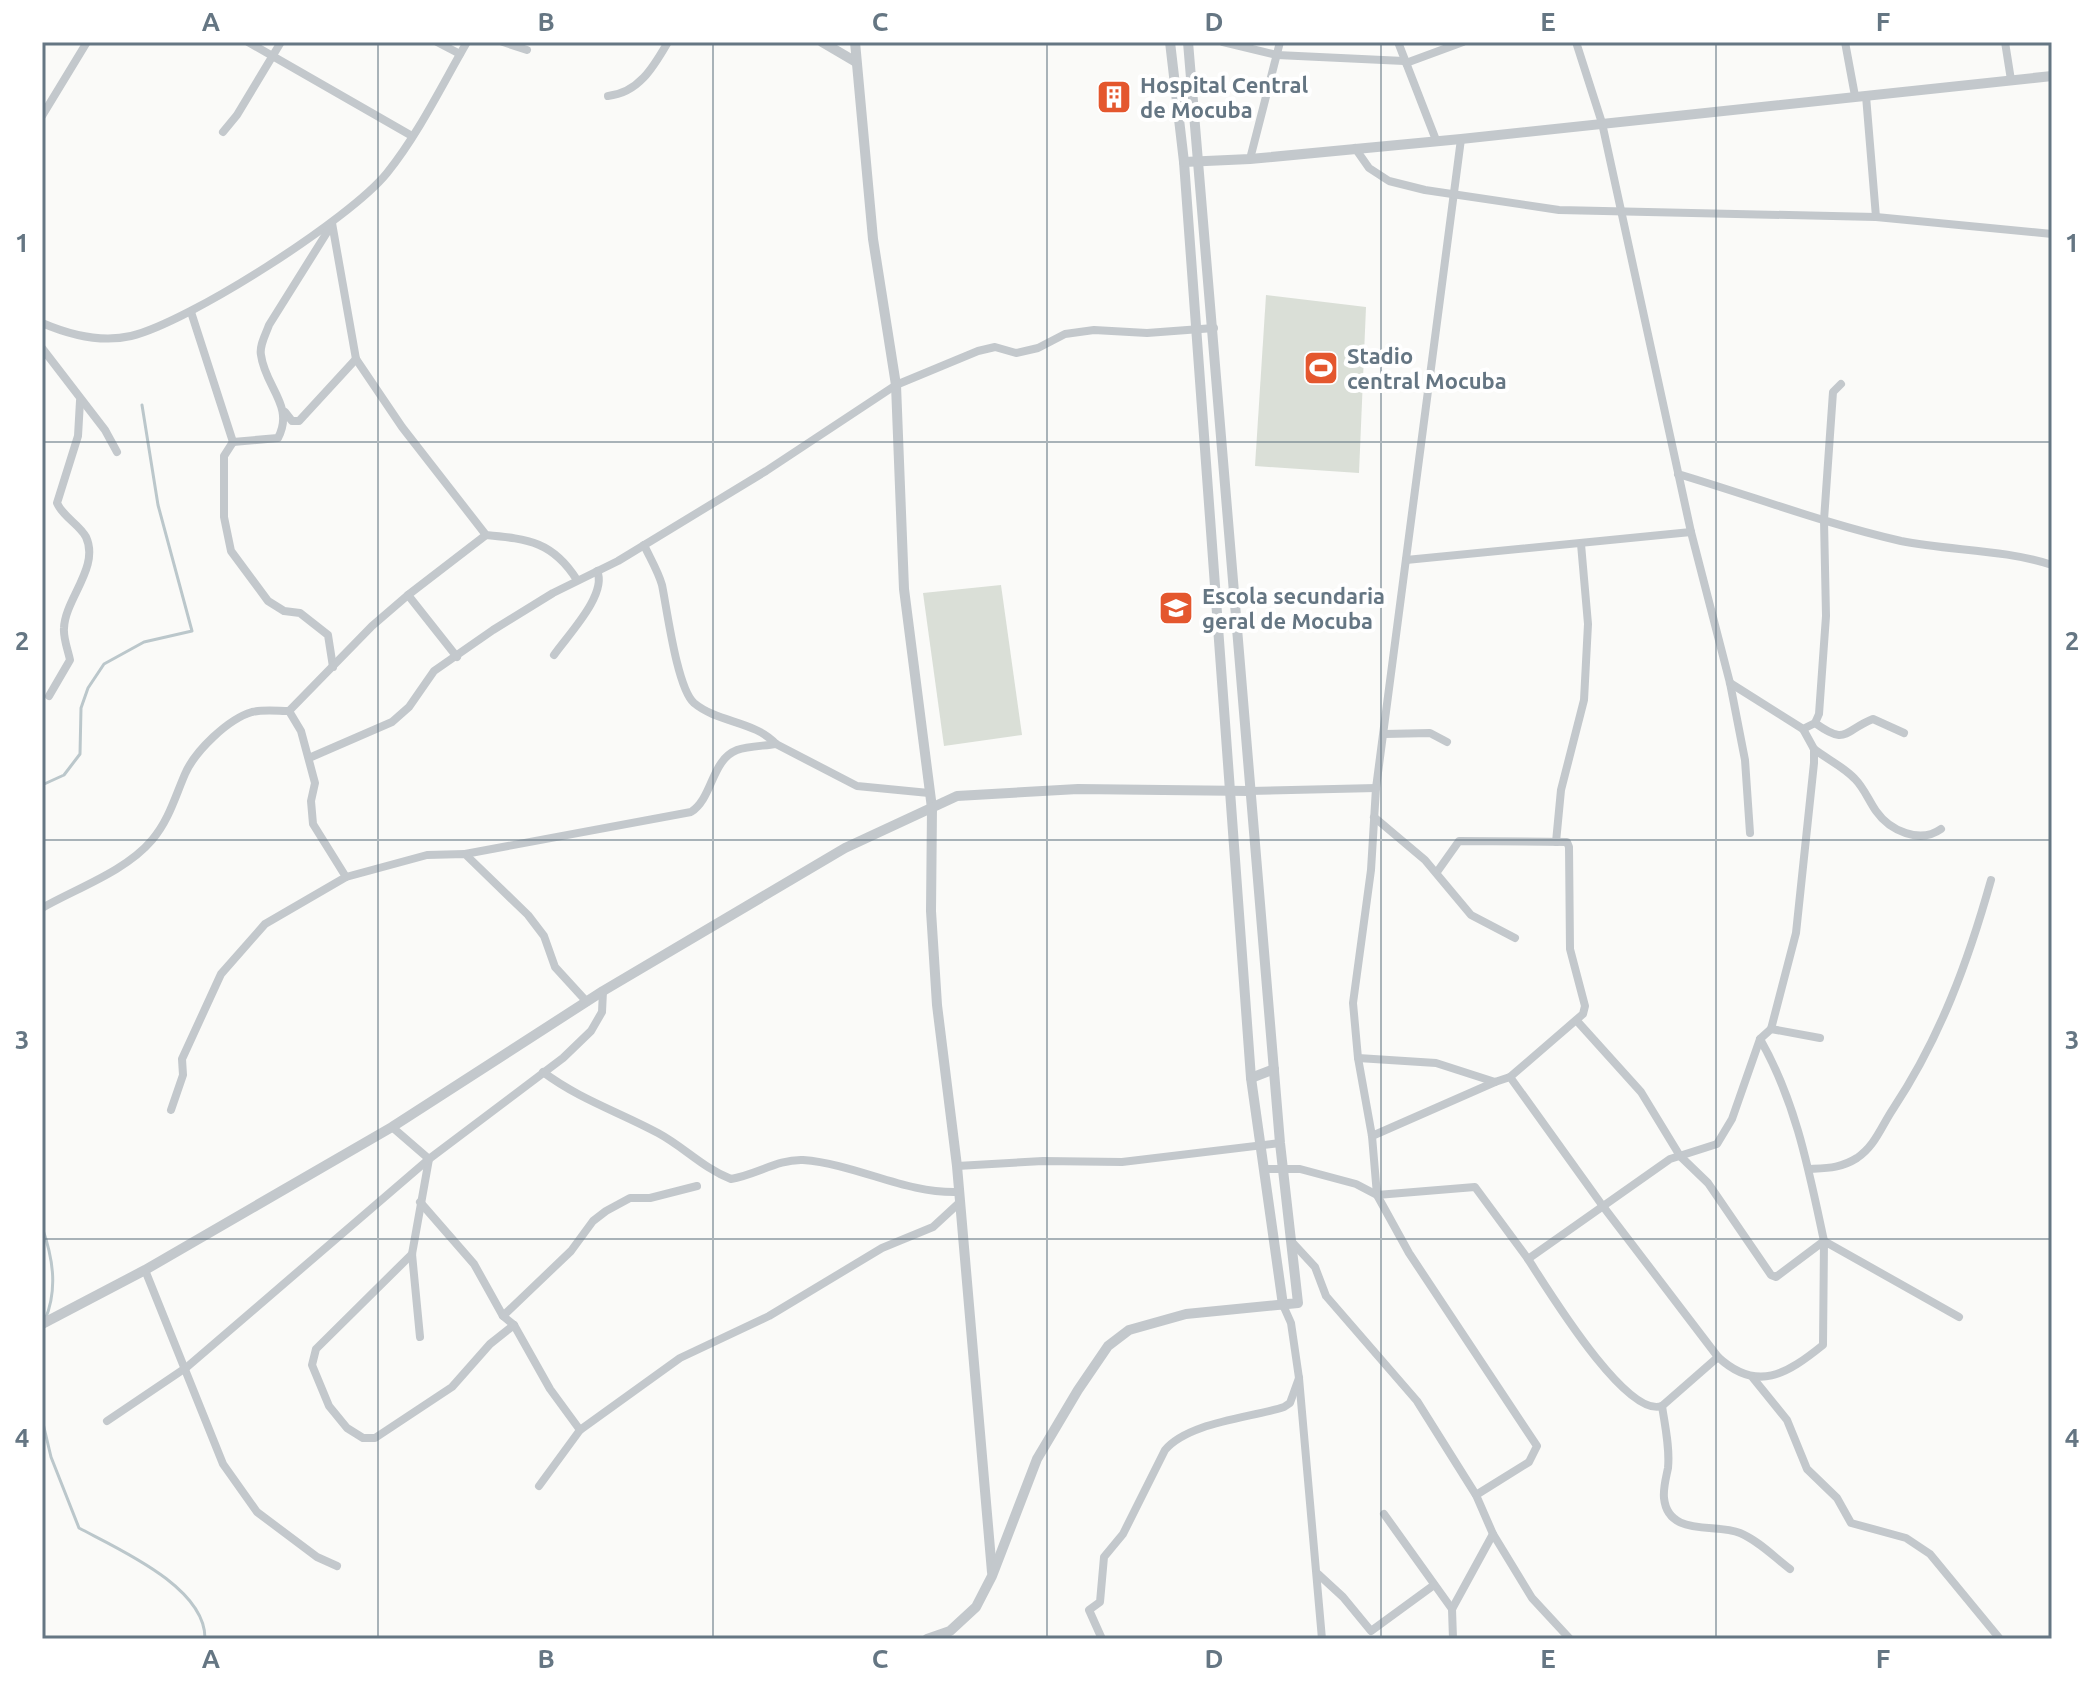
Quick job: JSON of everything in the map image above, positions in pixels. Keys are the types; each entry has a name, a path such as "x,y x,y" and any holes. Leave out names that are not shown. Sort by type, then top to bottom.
{"street":[{"path":"42,116 87,42"},
{"path":"248,42 412,136"},
{"path":"223,132 281,42"},
{"path":"437,42 460,54"},
{"path":"42,323 101,339 132,336 191,312 332,224 386,175 467,42"},
{"path":"503,42 527,50"},
{"path":"608,96 626,92 637,84 654,67 668,42"},
{"path":"822,42 856,62"},
{"path":"855,42 873,239 896,385 904,589 932,808 931,911 937,1005 957,1166 992,1576"},
{"path":"1170,42 1184,162 1251,1078 1283,1305 1291,1323 1299,1378 1322,1639"},
{"path":"1188,42 1214,328 1249,791 1280,1143 1298,1303 1291,1323"},
{"path":"1223,42 1277,55 1405,62 1463,42"},
{"path":"1250,159 1280,42"},
{"path":"1398,42 1436,140"},
{"path":"1576,42 1602,123 1691,532 1710,595 1730,683 1745,760 1750,833"},
{"path":"1845,42 1860,96 1876,217"},
{"path":"2005,42 2011,80"},
{"path":"1184,162 1250,159 1461,139 2052,76"},
{"path":"1461,139 1376,788 1371,870 1353,1003 1377,1195 1409,1253 1537,1446 1529,1462 1476,1495"},
{"path":"1355,148 1369,168 1389,181 1455,195 1559,210 1876,217 2052,234"},
{"path":"332,224 356,359 402,427 486,535"},
{"path":"332,224 269,325 260,355 284,411 292,421 299,421 356,359"},
{"path":"191,312 233,442"},
{"path":"309,758 401,716 434,671 577,580 644,545 766,471 896,385 995,347 1016,353 1038,348 1065,334 1094,330 1147,333 1214,328"},
{"path":"42,348 105,430 117,452"},
{"path":"1803,729 1815,723 1819,714 1826,616 1824,520 1833,392 1841,384"},
{"path":"49,696 70,660 63,630 70,599 82,585 87,554 87,538 57,503 78,436 80,401"},
{"path":"233,442 278,438 285,425 284,411"},
{"path":"233,442 224,456 224,517 231,551 268,601 284,611 300,613 328,635 333,667"},
{"path":"1678,474 1824,520 1926,545 2009,554 2052,565"},
{"path":"1210,521 1228,520"},
{"path":"1406,560 1691,532"},
{"path":"42,908 126,862 152,841 171,811 186,770 232,723 251,712 289,711 408,595 486,535 511,538 553,551 563,557 577,580"},
{"path":"1556,842 1561,790 1584,700 1588,624 1581,544"},
{"path":"644,545 661,582 668,628 691,701 713,715 767,734 776,744 857,786 929,793"},
{"path":"554,655 581,620 600,586 597,571"},
{"path":"408,595 457,657"},
{"path":"1730,683 1803,729 1814,749 1856,779 1878,814 1894,826 1914,837 1933,834 1941,829"},
{"path":"289,711 301,731 315,783 311,801 313,824 346,877"},
{"path":"1815,723 1833,736 1842,737 1873,719 1904,733"},
{"path":"1385,734 1430,733 1447,742"},
{"path":"171,1110 183,1075 182,1059 221,974 265,924 346,877 427,855 465,854 691,812 698,808 729,755 736,750 776,744"},
{"path":"1528,1259 1602,1205 1680,1156 1711,1147 1724,1136 1760,1039 1771,1029 1796,933 1814,749"},
{"path":"42,1324 145,1270 392,1127 603,991 845,848 957,796 991,792 1376,788"},
{"path":"1374,817 1437,872 1471,915 1515,938"},
{"path":"1372,1136 1510,1077 1577,1021 1585,1006 1570,949 1571,857 1567,842 1459,841 1437,872"},
{"path":"465,854 528,915 544,936 555,967 587,1002"},
{"path":"1810,1169 1835,1168 1858,1157 1880,1134 1916,1076 1958,988 1991,880"},
{"path":"107,1421 187,1367 429,1159 563,1058 591,1031 602,1012 603,991"},
{"path":"1577,1021 1641,1092 1680,1156 1708,1183 1771,1275 1784,1274 1824,1241"},
{"path":"1771,1029 1820,1038"},
{"path":"1753,1378 1796,1367 1823,1345 1824,1241 1810,1169 1788,1098 1760,1039"},
{"path":"1358,1058 1436,1063 1495,1082"},
{"path":"1251,1078 1274,1069"},
{"path":"543,1072 592,1103 660,1134 702,1165 731,1179 784,1161 800,1160 828,1163 931,1193 959,1197"},
{"path":"1510,1077 1602,1205 1718,1357 1733,1371 1753,1378 1787,1420 1807,1469 1837,1498 1851,1523 1906,1538 1930,1554 2000,1639"},
{"path":"392,1127 429,1159"},
{"path":"957,1166 1043,1161 1122,1162 1280,1143"},
{"path":"420,1337 412,1254 429,1159"},
{"path":"1266,1169 1300,1169 1356,1184 1377,1195 1475,1187 1528,1259 1574,1331 1602,1365 1644,1406 1654,1409 1662,1406 1718,1357"},
{"path":"503,1316 571,1251 593,1221 606,1211 630,1198 650,1198 697,1186"},
{"path":"539,1486 580,1430 680,1358 769,1316 882,1248 933,1227 959,1197"},
{"path":"420,1202 474,1264 503,1316 514,1325 550,1389 580,1430"},
{"path":"1291,1241 1315,1267 1326,1296 1417,1401 1476,1495 1493,1534 1532,1598 1570,1639"},
{"path":"1824,1241 1959,1317"},
{"path":"412,1254 316,1349 312,1365 329,1406 347,1428 363,1438 375,1438 390,1430 452,1387 490,1344 514,1325"},
{"path":"145,1270 187,1367 211,1441 257,1512 317,1557 337,1566"},
{"path":"933,1638 959,1625 976,1607 992,1576 1037,1459 1108,1346 1129,1330 1186,1314 1298,1303"},
{"path":"1102,1639 1089,1610 1100,1602 1104,1557 1123,1534 1165,1450 1172,1442 1202,1430 1284,1407 1290,1403 1299,1378"},
{"path":"1662,1406 1668,1450 1664,1491 1667,1509 1679,1522 1693,1529 1712,1527 1740,1533 1790,1569"},
{"path":"1384,1514 1452,1609"},
{"path":"1453,1639 1452,1609 1493,1534"},
{"path":"1318,1574 1343,1597 1371,1631 1434,1585"}],"shaded area":[{"path":"1266,295 1366,307 1359,473 1255,466"},
{"path":"1001,585 1022,735 944,746 923,593"}],"waterway":[{"path":"42,785 64,775 80,754 81,708 88,688 104,664 144,642 192,631 158,505 142,405"},
{"path":"42,1227 49,1250 53,1285 45,1320"},
{"path":"42,1419 51,1457 79,1528 136,1559 176,1587 201,1620 205,1639"}],"place":[{"name":"Hospital Central de Mocuba","path":"1114,97"},
{"name":"Stadio central Mocuba","path":"1321,368"},
{"name":"Escola secundaria geral de Mocuba","path":"1176,608"}]}
